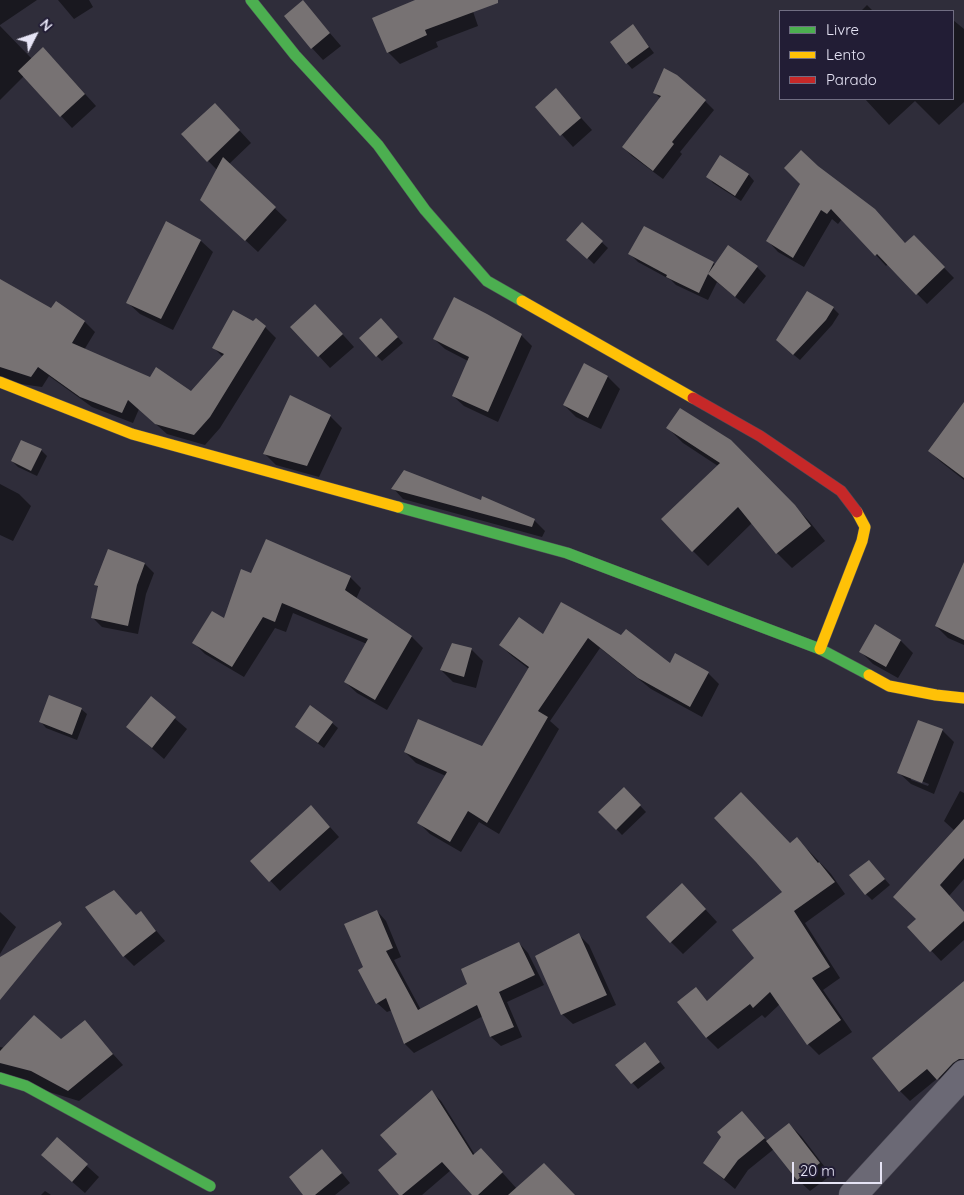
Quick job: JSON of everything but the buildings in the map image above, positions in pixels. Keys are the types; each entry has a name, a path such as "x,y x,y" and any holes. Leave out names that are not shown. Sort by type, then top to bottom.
{"street":[{"path":"251,0 296,55 378,145 425,210 487,281 760,436 841,491 865,527 862,541 820,649"},
{"path":"0,382 132,434 566,553 820,649 889,686 964,698"},
{"path":"853,1195 964,1074"},
{"path":"0,1078 26,1086 210,1186"}],"traffic: fast":[{"path":"251,0 295,55 378,145 425,210 487,281 522,301"},
{"path":"398,507 567,553 820,649 869,675"},
{"path":"0,1078 26,1086 210,1186"}],"traffic: slow":[{"path":"522,301 693,398"},
{"path":"0,382 132,434 398,507"},
{"path":"820,649 862,541 865,527 857,512"},
{"path":"869,675 889,686 964,698"}],"traffic: jam":[{"path":"693,398 760,436 841,491 857,512"}]}
